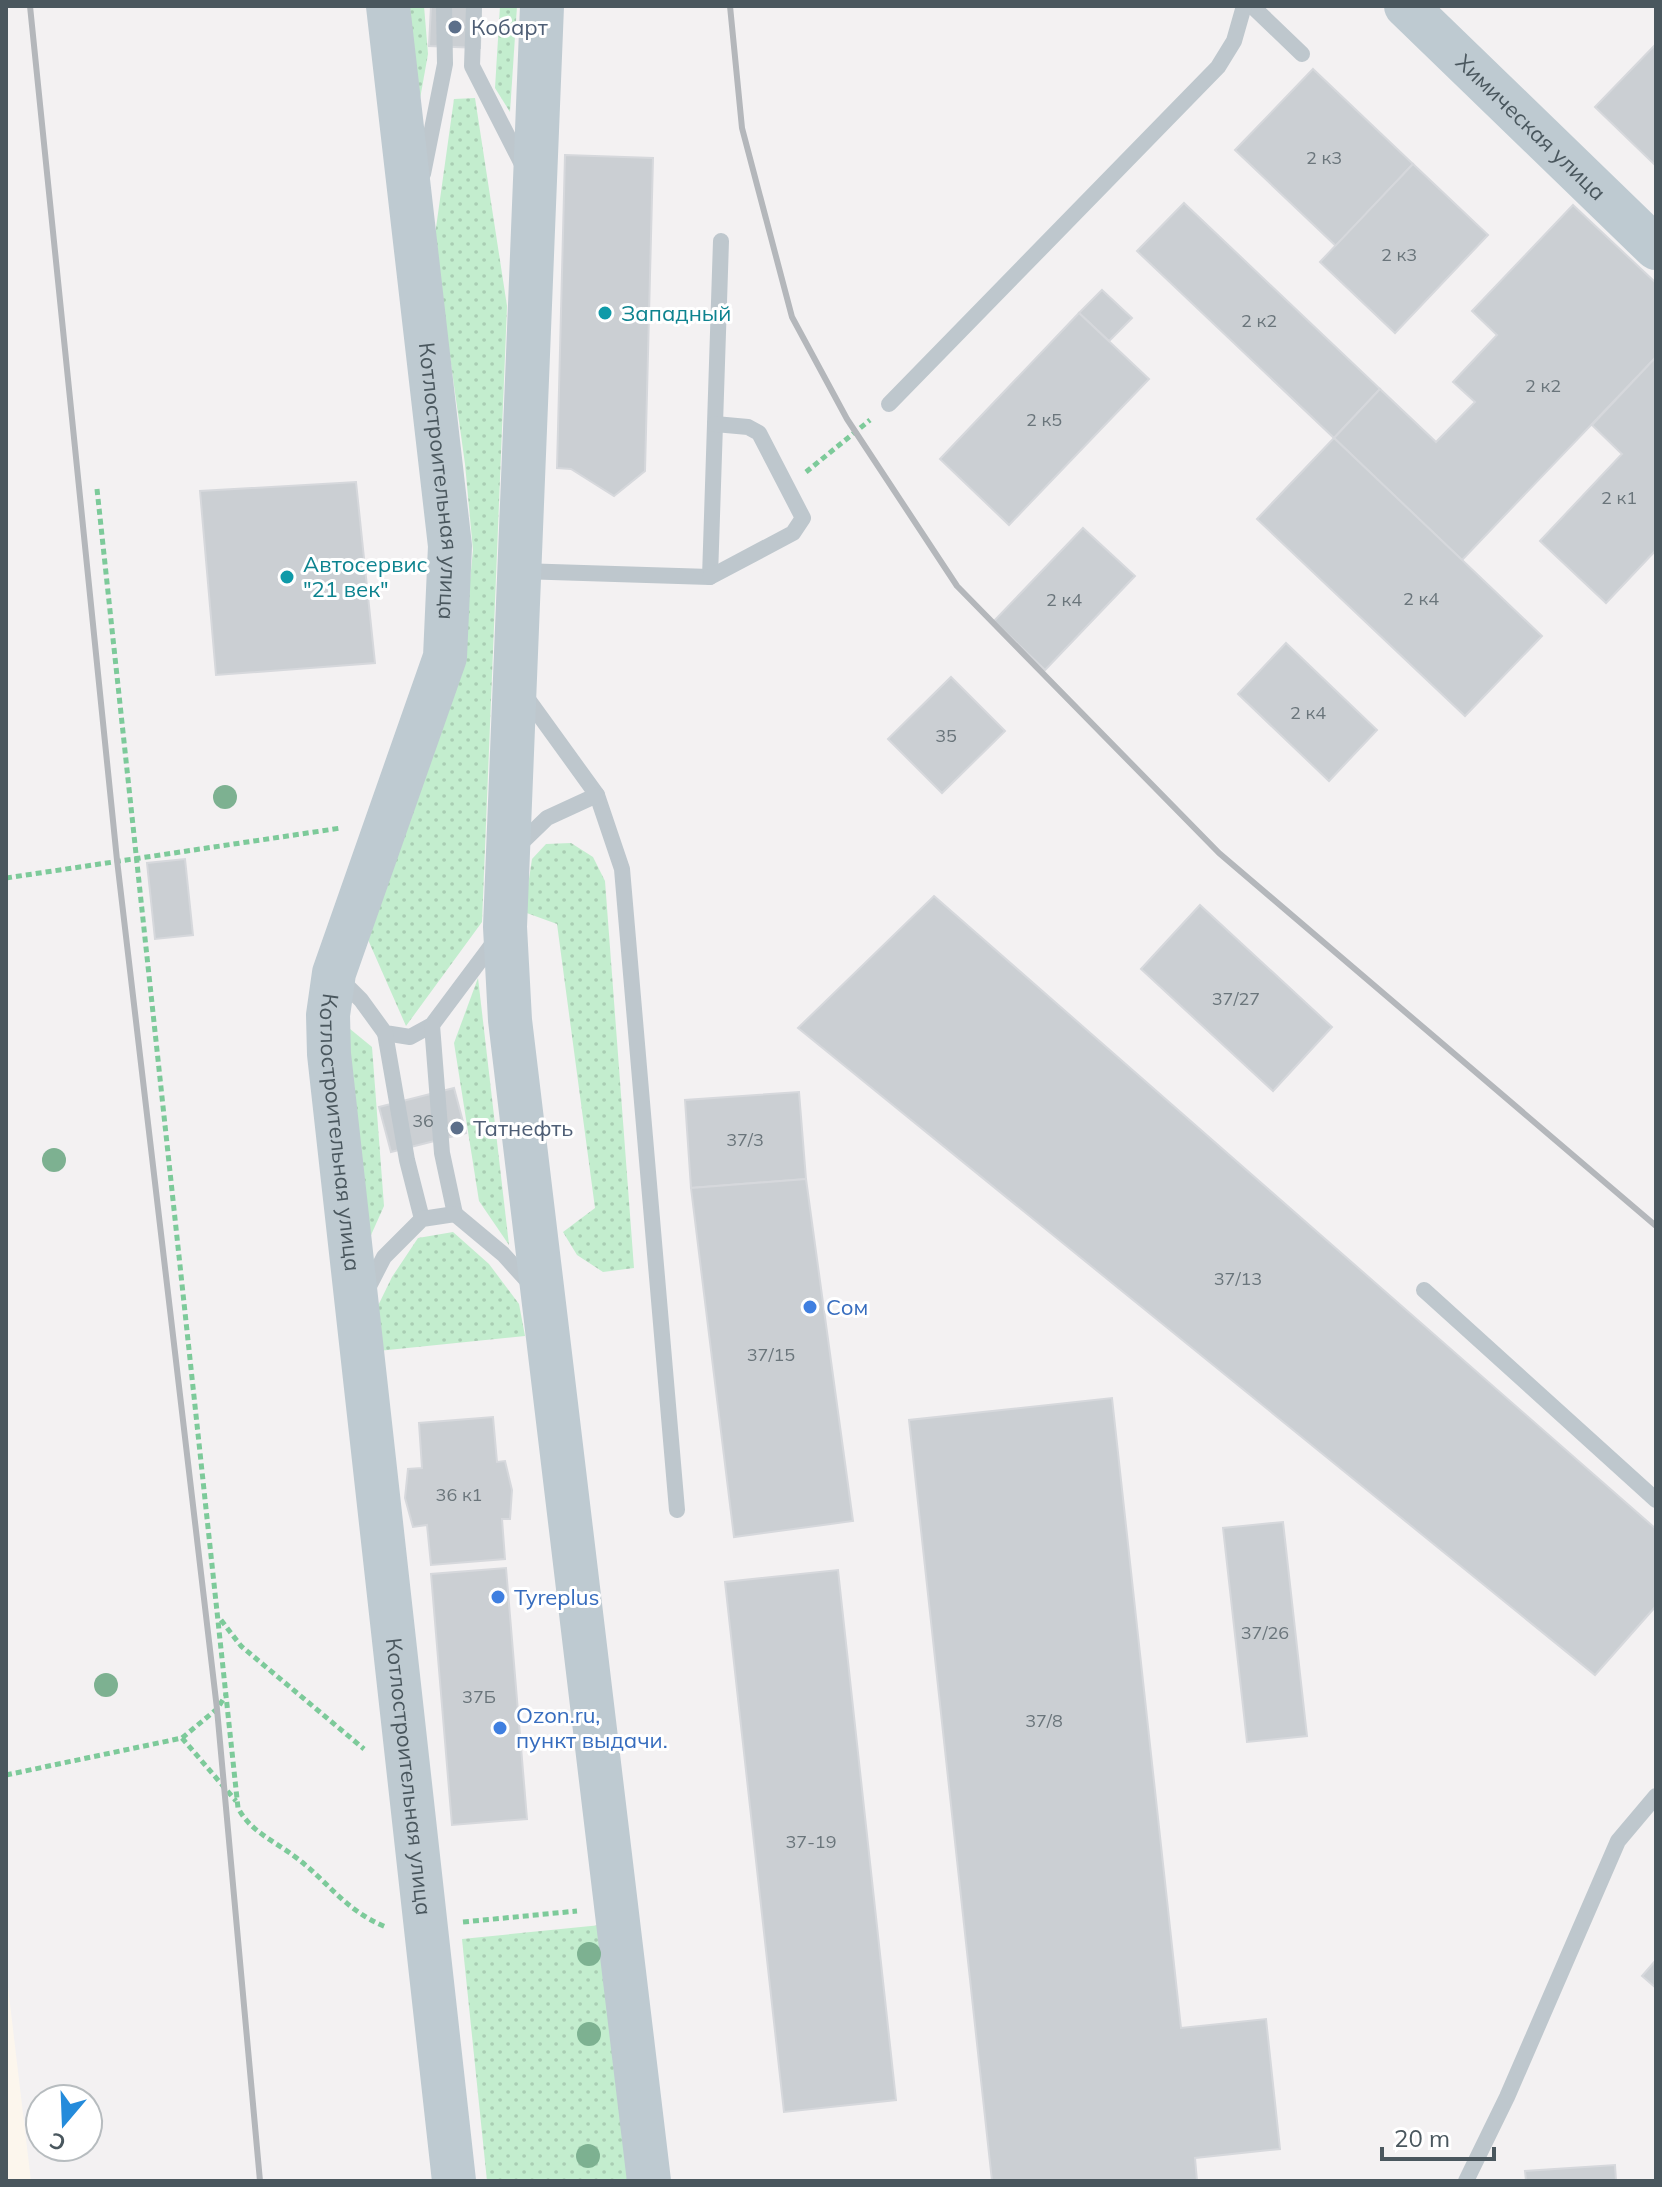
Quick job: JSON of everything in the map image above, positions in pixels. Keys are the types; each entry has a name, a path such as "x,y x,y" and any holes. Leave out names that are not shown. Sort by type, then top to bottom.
{"main road":[{"name":"Котлостроительная улица","path":"388,6 450,546 445,657 334,973 329,1054 454,2181"},
{"path":"542,6 505,927 510,1020 649,2181"},
{"name":"Химическая улица","path":"1406,6 1656,248"}],"lane":[{"path":"414,214 445,64 444,6"},
{"path":"474,6 472,66 534,187"},
{"path":"889,404 1218,67 1234,41 1244,6"},
{"path":"1252,6 1302,54"},
{"path":"710,577 721,241"},
{"path":"518,570 710,577 799,526 801,508 759,433 748,427 715,424"},
{"path":"515,682 597,795 622,869 677,1510"},
{"path":"507,857 547,818 597,795"},
{"path":"385,1033 410,1037 432,1025 505,927"},
{"path":"334,973 361,1000 385,1033 407,1160 422,1219"},
{"path":"432,1025 442,1153 455,1214 503,1254 543,1299"},
{"path":"357,1309 384,1257 422,1219 455,1214"},
{"path":"1424,1290 1656,1500"},
{"path":"1466,2181 1507,2097 1618,1841 1656,1796"}],"path":[{"path":"789,486 889,404"},
{"path":"97,489 226,1695 238,1803 244,1820 296,1857 337,1898 365,1919 387,1927 616,1907"},
{"path":"6,878 387,821"},
{"path":"219,1618 241,1646 372,1756 407,1754"},
{"path":"6,1775 182,1738 217,1709 226,1695"},
{"path":"182,1738 238,1803"}],"shaded area":[{"path":"6,1970 24,2122 24,2163 29,2163 31,2181 6,2181"}],"green space":[{"path":"407,6 424,6 428,54 418,110"},
{"path":"500,6 517,6 510,112 495,88"},
{"path":"475,98 507,306 482,922 406,1026 362,926 464,641 473,550 465,464 434,242 454,99"},
{"path":"571,843 593,857 605,881 634,1268 603,1272 577,1255 563,1232 595,1208 557,924 524,912 532,859 546,844"},
{"path":"478,978 509,1245 479,1201 454,1043"},
{"path":"344,1024 372,1047 384,1206 367,1244"},
{"path":"453,1232 489,1264 519,1304 525,1336 378,1351 373,1316 392,1277 418,1238"},
{"path":"601,1925 632,2181 487,2181 462,1939"}],"building":[{"name":"Кобарт","path":"431,6 481,7 480,48 429,46"},
{"path":"1656,44 1656,166 1595,107"},
{"path":"1313,69 1413,164 1336,246 1235,150"},
{"name":"Западный","path":"565,155 653,158 645,471 614,496 571,469 557,468"},
{"path":"1413,164 1488,235 1395,333 1320,262"},
{"path":"1184,203 1380,389 1334,438 1137,251"},
{"path":"1573,205 1656,283 1656,357 1462,560 1334,438 1380,389 1436,442 1475,402 1453,382 1497,335 1472,311"},
{"path":"1102,290 1132,318 1109,341 1079,313"},
{"path":"1079,313 1149,379 1009,525 940,459"},
{"path":"1656,357 1656,550 1606,603 1540,541 1622,454 1592,425"},
{"path":"1334,438 1542,636 1465,716 1257,519"},
{"name":"Автосервис \"21 век\"","path":"356,482 375,663 216,675 200,491"},
{"path":"1083,528 1135,576 1045,670 994,621"},
{"path":"1286,643 1377,730 1329,781 1238,694"},
{"path":"951,677 1005,731 942,793 888,739"},
{"path":"185,859 193,935 155,939 147,863"},
{"path":"934,896 1656,1529 1656,1606 1595,1675 798,1028"},
{"path":"1200,905 1332,1027 1273,1091 1141,969"},
{"path":"454,1088 466,1133 391,1152 379,1107"},
{"path":"799,1092 806,1179 691,1188 685,1100"},
{"path":"806,1179 853,1521 734,1537 691,1188"},
{"path":"1112,1398 1181,2028 1266,2019 1280,2149 1195,2158 1197,2181 992,2181 909,1420"},
{"path":"493,1417 497,1462 505,1461 512,1490 510,1519 502,1519 505,1559 431,1565 427,1525 413,1527 405,1498 408,1469 422,1468 419,1423"},
{"path":"1283,1522 1307,1736 1247,1742 1223,1528"},
{"path":"506,1568 527,1819 452,1825 431,1574"},
{"path":"838,1570 896,2100 784,2112 725,1582"},
{"path":"1656,1960 1656,1988 1642,1976"},
{"path":"1615,2165 1616,2181 1526,2181 1525,2171"}],"railway":[{"path":"30,6 117,860 217,1709 260,2181"},
{"path":"730,6 742,128 792,317 847,419 957,586 1219,853 1656,1226"}],"place":[{"name":"Кобарт","path":"455,27"},
{"name":"Западный","path":"605,313"},
{"name":"Автосервис \"21 век\"","path":"287,577"},
{"name":"Татнефть","path":"457,1128"},
{"name":"Сом","path":"810,1307"},
{"name":"Tyreplus","path":"498,1597"},
{"name":"Ozon.ru, пункт выдачи.","path":"500,1728"}]}
